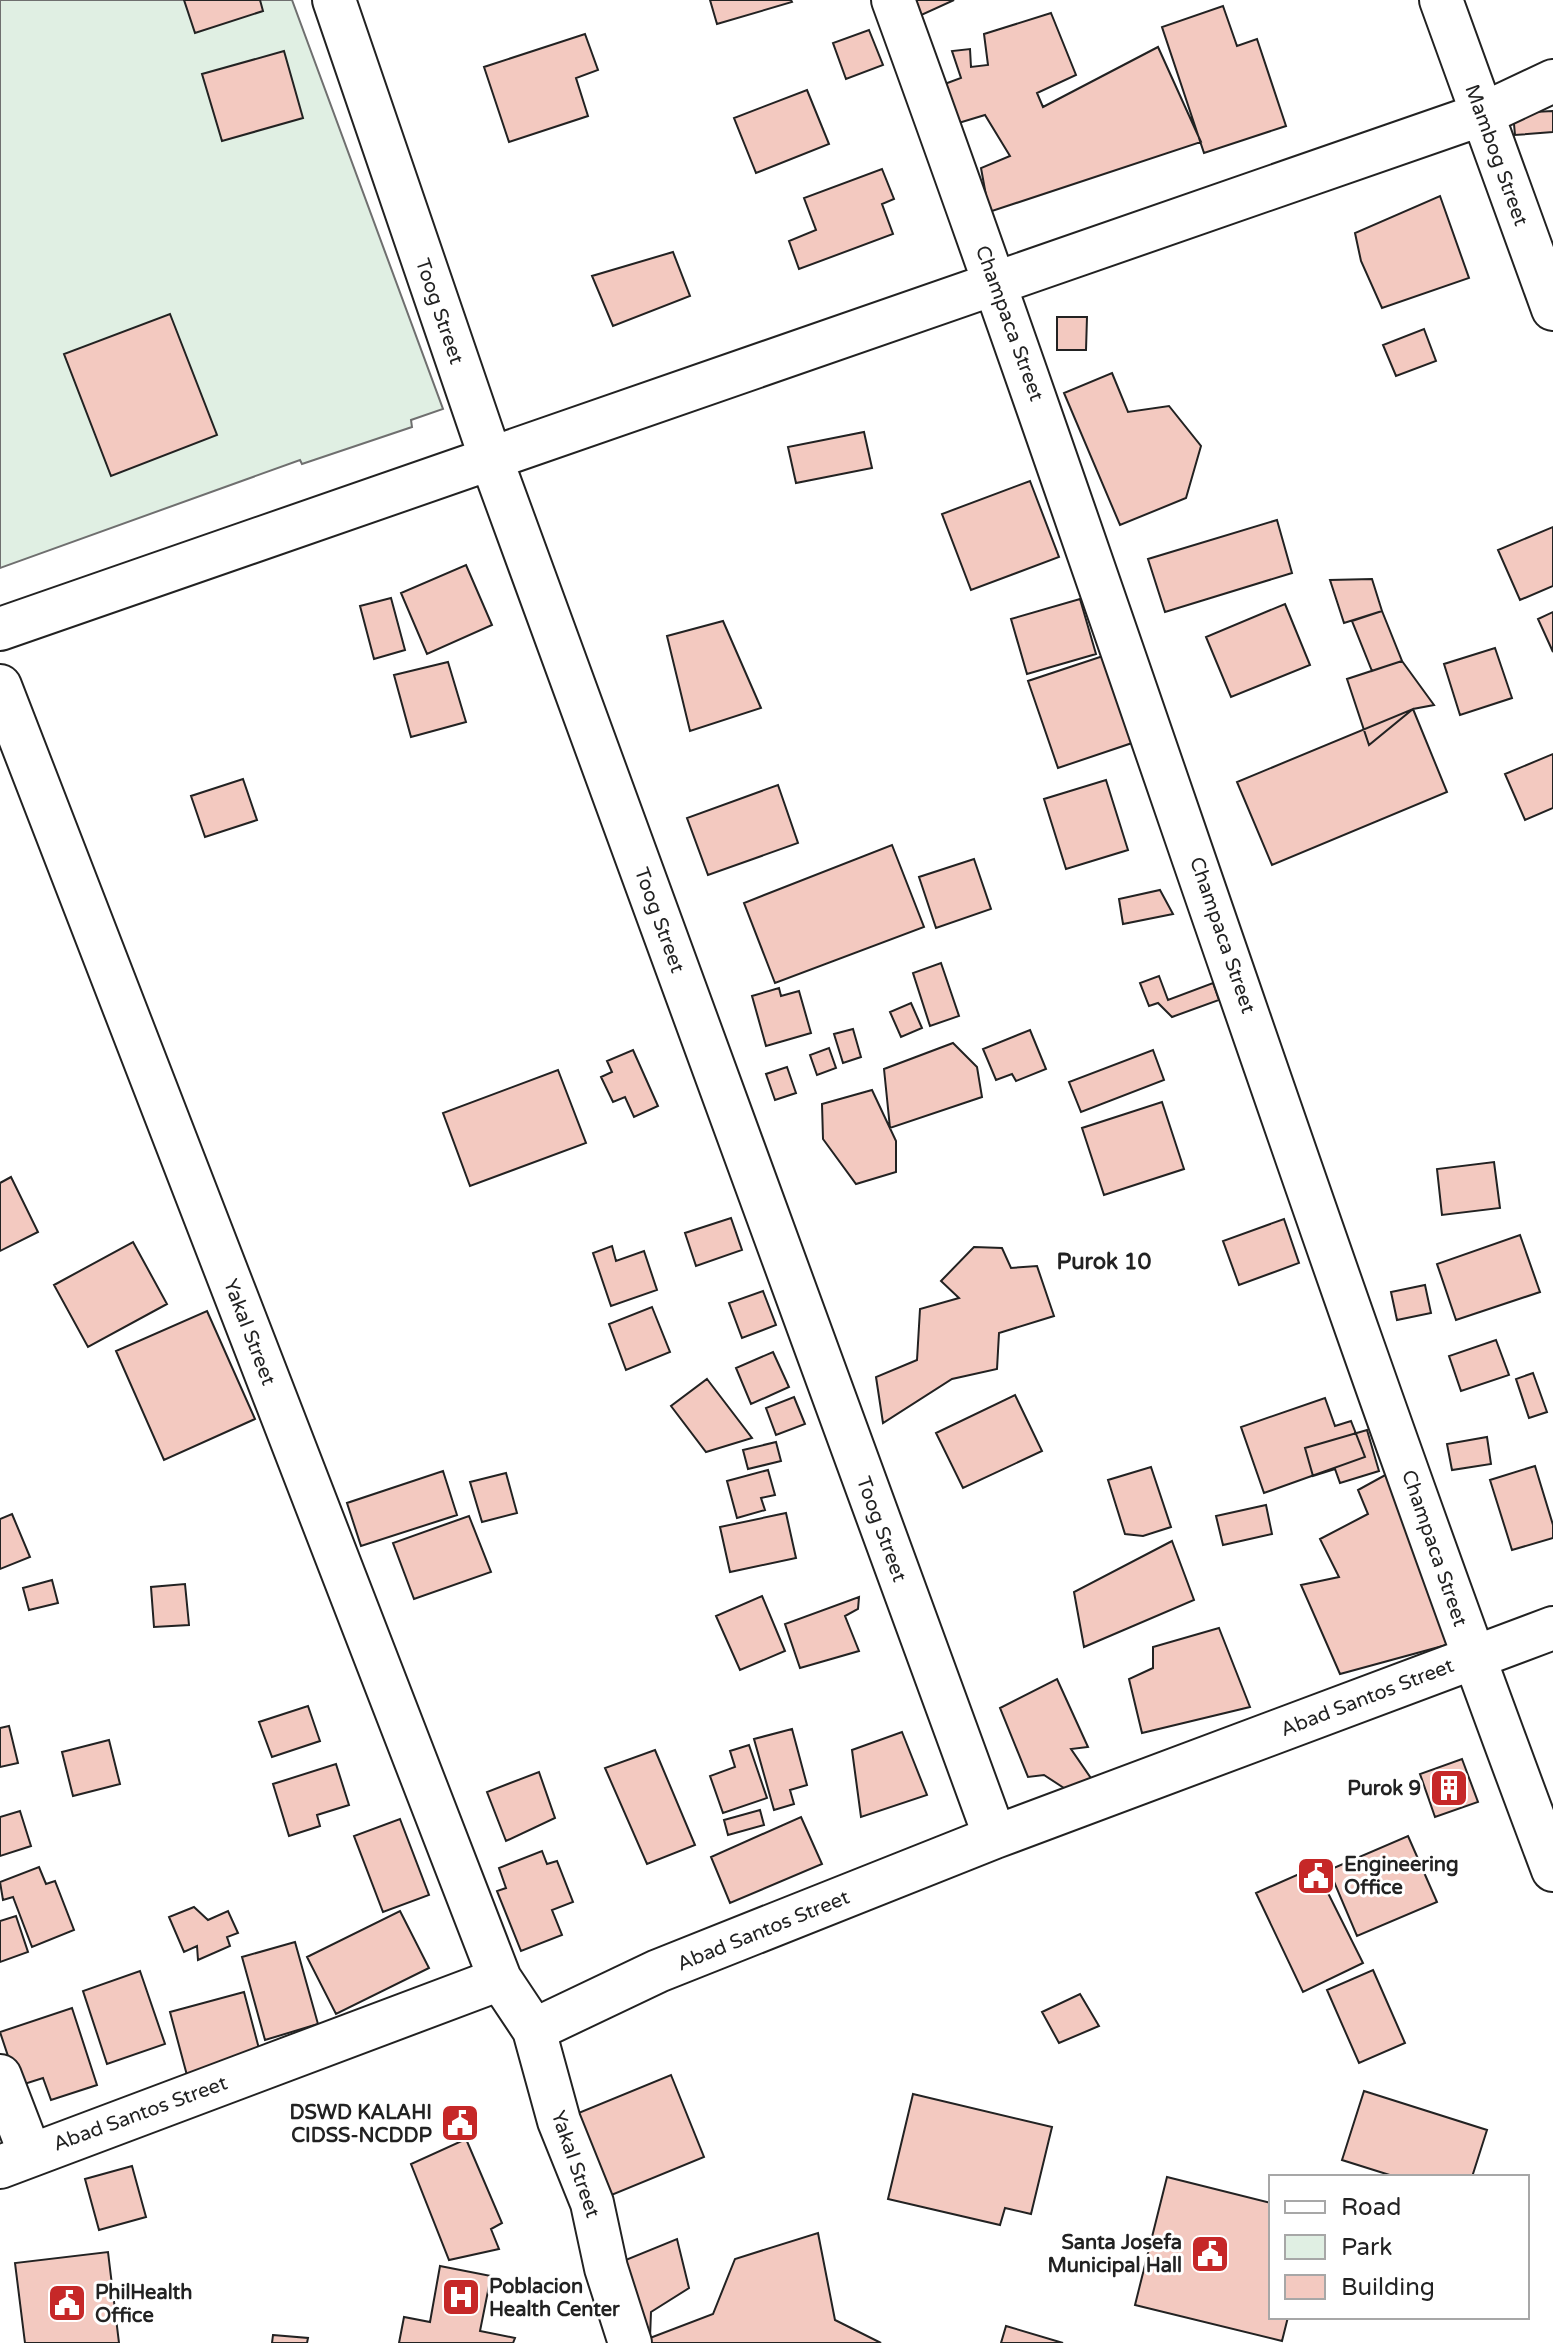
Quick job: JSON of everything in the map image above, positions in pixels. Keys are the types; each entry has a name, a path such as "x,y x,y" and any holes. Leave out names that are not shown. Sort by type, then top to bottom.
{"street":[{"name":"Toog Street","path":"334,0 490,456 995,1837"},
{"name":"Champaca Street","path":"893,0 997,285 1473,1657 1553,1870"},
{"name":"Mambog Street","path":"1441,0 1553,309"},
{"path":"0,629 490,456 997,285 1483,114 1553,81"},
{"name":"Yakal Street","path":"0,686 500,1979"},
{"name":"Abad Santos Street","path":"534,2030 658,1971 995,1837 1553,1628"},
{"path":"500,1979 534,2030"},
{"name":"Abad Santos Street","path":"15,2160 500,1979"},
{"name":"Yakal Street","path":"534,2030 559,2121 592,2203 606,2268 630,2343"},
{"path":"0,2076 15,2160"}],"green space":[{"path":"0,0 292,0 443,409 411,420 412,427 302,464 300,460 0,568"}],"building":[{"path":"184,0 260,0 263,11 195,33"},
{"path":"710,0 791,0 792,2 717,24"},
{"path":"909,0 954,0 917,17"},
{"path":"1223,6 1237,46 1257,39 1286,126 1204,153 1162,27"},
{"path":"1051,13 1076,75 1037,93 1043,107 1158,47 1201,142 989,212 981,168 1010,156 985,115 952,125 942,85 961,78 952,51 970,49 971,67 988,65 984,34"},
{"path":"869,30 883,65 846,79 833,43"},
{"path":"585,34 598,70 576,78 588,116 509,142 484,67"},
{"path":"284,51 303,118 222,141 202,74"},
{"path":"807,90 829,144 756,173 734,118"},
{"path":"1553,111 1553,132 1515,135 1513,113"},
{"path":"882,169 894,199 882,204 893,234 799,269 789,241 816,230 804,198"},
{"path":"1440,196 1469,278 1382,308 1361,261 1355,233"},
{"path":"673,252 690,296 613,326 592,276"},
{"path":"170,314 217,435 111,476 64,354"},
{"path":"1057,317 1087,317 1086,350 1057,350"},
{"path":"1424,329 1436,361 1396,376 1383,345"},
{"path":"1112,373 1128,412 1169,406 1201,446 1186,498 1120,525 1064,393"},
{"path":"864,432 872,468 796,483 788,447"},
{"path":"1030,481 1059,557 971,590 942,514"},
{"path":"1277,520 1292,573 1165,612 1148,559"},
{"path":"1553,527 1553,586 1520,600 1498,550"},
{"path":"466,565 492,625 427,654 401,593"},
{"path":"1372,579 1382,611 1344,623 1330,580"},
{"path":"391,598 405,650 374,659 360,606"},
{"path":"1080,599 1096,654 1027,674 1011,619"},
{"path":"1285,604 1310,665 1231,697 1206,637"},
{"path":"1382,611 1402,661 1372,671 1352,621"},
{"path":"1553,612 1553,652 1538,619"},
{"path":"723,621 761,708 690,731 667,636"},
{"path":"1495,648 1512,698 1460,715 1444,664"},
{"path":"1106,655 1135,742 1058,768 1028,681"},
{"path":"1402,661 1434,705 1413,709 1369,745 1347,679"},
{"path":"448,662 466,722 411,737 394,675"},
{"path":"1413,709 1447,792 1272,865 1237,782"},
{"path":"1553,754 1553,808 1525,820 1505,774"},
{"path":"243,779 257,820 205,837 191,796"},
{"path":"1106,780 1128,850 1066,869 1044,799"},
{"path":"778,785 798,843 708,875 687,818"},
{"path":"892,845 924,927 775,983 744,903"},
{"path":"974,859 991,909 936,928 919,877"},
{"path":"1160,890 1173,914 1123,924 1119,899"},
{"path":"941,963 959,1016 930,1026 913,973"},
{"path":"1159,976 1168,1000 1213,983 1219,1000 1172,1017 1158,1003 1149,1006 1140,983"},
{"path":"779,988 781,996 799,991 811,1033 766,1046 752,996"},
{"path":"911,1003 922,1028 901,1037 890,1012"},
{"path":"853,1029 861,1057 843,1063 834,1034"},
{"path":"1030,1030 1046,1069 1016,1081 1012,1074 996,1080 983,1049"},
{"path":"953,1043 977,1067 982,1097 890,1128 884,1069"},
{"path":"829,1048 836,1068 817,1075 810,1055"},
{"path":"633,1050 658,1106 634,1117 625,1097 613,1102 601,1077 612,1072 607,1061"},
{"path":"1153,1050 1164,1080 1081,1112 1069,1082"},
{"path":"787,1067 796,1093 775,1100 766,1074"},
{"path":"558,1070 586,1143 470,1186 443,1113"},
{"path":"872,1090 896,1141 896,1172 856,1184 823,1139 822,1104"},
{"path":"1162,1102 1184,1169 1104,1195 1082,1128"},
{"path":"1494,1162 1500,1208 1442,1215 1437,1169"},
{"path":"11,1177 38,1232 0,1251 0,1183"},
{"path":"731,1218 742,1250 696,1266 685,1233"},
{"path":"1284,1219 1299,1263 1239,1285 1223,1241"},
{"path":"1520,1235 1540,1292 1456,1320 1437,1264"},
{"path":"133,1242 167,1304 88,1347 54,1285"},
{"path":"612,1246 616,1261 644,1251 657,1290 611,1306 593,1253"},
{"path":"974,1247 1002,1248 1011,1268 1037,1266 1054,1316 999,1333 997,1369 952,1379 883,1423 876,1377 917,1360 920,1309 959,1298 941,1281"},
{"path":"1425,1285 1431,1313 1397,1320 1391,1292"},
{"path":"763,1291 776,1325 742,1338 729,1303"},
{"path":"652,1307 670,1352 626,1370 609,1324"},
{"path":"207,1311 255,1419 164,1460 116,1351"},
{"path":"1496,1340 1509,1375 1461,1391 1449,1356"},
{"path":"773,1352 789,1387 751,1404 736,1368"},
{"path":"1533,1373 1547,1412 1529,1418 1516,1379"},
{"path":"707,1379 752,1438 706,1452 671,1406"},
{"path":"1015,1395 1042,1451 963,1488 936,1433"},
{"path":"794,1397 805,1424 776,1435 766,1408"},
{"path":"1325,1398 1335,1426 1351,1421 1365,1457 1264,1493 1241,1427"},
{"path":"1367,1430 1379,1471 1340,1483 1335,1469 1313,1476 1305,1448"},
{"path":"1487,1437 1491,1464 1452,1470 1447,1444"},
{"path":"776,1442 781,1461 748,1469 743,1450"},
{"path":"1535,1466 1553,1525 1553,1538 1512,1550 1490,1480"},
{"path":"1151,1467 1171,1527 1143,1536 1125,1534 1108,1480"},
{"path":"1398,1468 1450,1644 1340,1674 1301,1585 1339,1577 1320,1539 1368,1514 1358,1490"},
{"path":"768,1470 775,1495 761,1498 765,1510 737,1518 727,1481"},
{"path":"443,1471 457,1515 361,1546 347,1503"},
{"path":"506,1473 517,1513 482,1522 470,1482"},
{"path":"1266,1505 1272,1534 1223,1545 1216,1516"},
{"path":"786,1513 796,1558 730,1572 720,1527"},
{"path":"12,1514 30,1557 0,1569 0,1519"},
{"path":"469,1516 491,1572 414,1599 393,1543"},
{"path":"1172,1541 1194,1600 1084,1647 1074,1592"},
{"path":"52,1580 58,1603 29,1610 23,1588"},
{"path":"185,1584 189,1625 154,1627 151,1587"},
{"path":"762,1596 785,1651 740,1670 716,1616"},
{"path":"859,1597 858,1609 845,1616 859,1651 800,1668 785,1624"},
{"path":"1219,1628 1250,1707 1142,1733 1129,1679 1153,1668 1153,1647"},
{"path":"1057,1679 1088,1747 1071,1749 1095,1784 1067,1790 1044,1775 1028,1777 1000,1708"},
{"path":"308,1706 320,1741 272,1757 259,1722"},
{"path":"9,1726 18,1763 0,1767 0,1728"},
{"path":"792,1729 807,1785 790,1790 794,1804 774,1810 754,1739"},
{"path":"902,1732 927,1795 861,1817 852,1750"},
{"path":"109,1740 120,1784 73,1796 62,1752"},
{"path":"749,1745 767,1798 723,1813 710,1776 735,1767 730,1751"},
{"path":"655,1750 695,1845 647,1864 605,1768"},
{"name":"Purok 9","path":"1462,1759 1478,1802 1435,1817 1420,1774"},
{"path":"336,1764 349,1805 317,1815 320,1826 289,1836 273,1784"},
{"path":"539,1772 555,1818 506,1841 487,1792"},
{"path":"760,1810 764,1825 728,1835 724,1820"},
{"path":"20,1811 31,1846 0,1856 0,1817"},
{"path":"801,1817 822,1864 730,1903 711,1857"},
{"path":"400,1819 429,1895 383,1912 354,1836"},
{"path":"1408,1836 1437,1902 1357,1936 1329,1870"},
{"path":"542,1851 547,1864 557,1861 573,1902 552,1910 562,1935 521,1951 497,1891 506,1888 499,1868"},
{"path":"39,1867 46,1884 55,1881 74,1930 32,1947 13,1897 3,1900 0,1882"},
{"path":"1315,1867 1363,1963 1303,1992 1256,1893"},
{"path":"194,1907 208,1920 228,1911 238,1933 227,1937 230,1946 198,1960 197,1946 184,1952 169,1917"},
{"path":"400,1911 429,1968 336,2014 307,1957"},
{"path":"16,1916 28,1952 0,1962 0,1921"},
{"path":"295,1942 318,2024 265,2040 242,1957"},
{"path":"1373,1970 1405,2043 1359,2063 1327,1990"},
{"path":"140,1971 165,2044 107,2064 83,1991"},
{"path":"244,1992 262,2060 188,2079 170,2012"},
{"path":"1080,1994 1099,2026 1059,2043 1042,2012"},
{"path":"72,2008 97,2085 51,2100 43,2078 18,2086 0,2032"},
{"path":"671,2075 704,2157 592,2203 559,2121"},
{"path":"1364,2091 1487,2130 1473,2175 1390,2175 1342,2160"},
{"path":"913,2094 1052,2127 1031,2214 1005,2208 1000,2225 888,2199"},
{"path":"466,2139 502,2223 491,2229 499,2249 449,2260 411,2164"},
{"path":"132,2166 146,2217 99,2230 85,2179"},
{"name":"Santa Josefa Municipal Hall","path":"1167,2177 1269,2202 1269,2319 1288,2319 1282,2341 1135,2305"},
{"path":"818,2233 835,2320 881,2343 637,2343 606,2268 677,2239 689,2288 651,2312 650,2338 713,2314 735,2259"},
{"name":"PhilHealth Office","path":"108,2252 119,2343 25,2343 15,2263"},
{"name":"Poblacion Health Center","path":"440,2266 491,2276 480,2331 515,2338 513,2343 399,2343 404,2317 430,2322"},
{"path":"1006,2326 1063,2343 1001,2343"},
{"path":"273,2335 308,2338 307,2343 272,2343"}],"place":[{"name":"Purok 9","path":"1449,1788"},
{"name":"Engineering Office","path":"1316,1876"},
{"name":"DSWD KALAHI CIDSS-NCDDP","path":"460,2123"},
{"name":"Santa Josefa Municipal Hall","path":"1210,2254"},
{"name":"Poblacion Health Center","path":"461,2297"},
{"name":"PhilHealth Office","path":"67,2303"}],"district":[{"name":"Purok 10","path":"1104,1261"}]}
